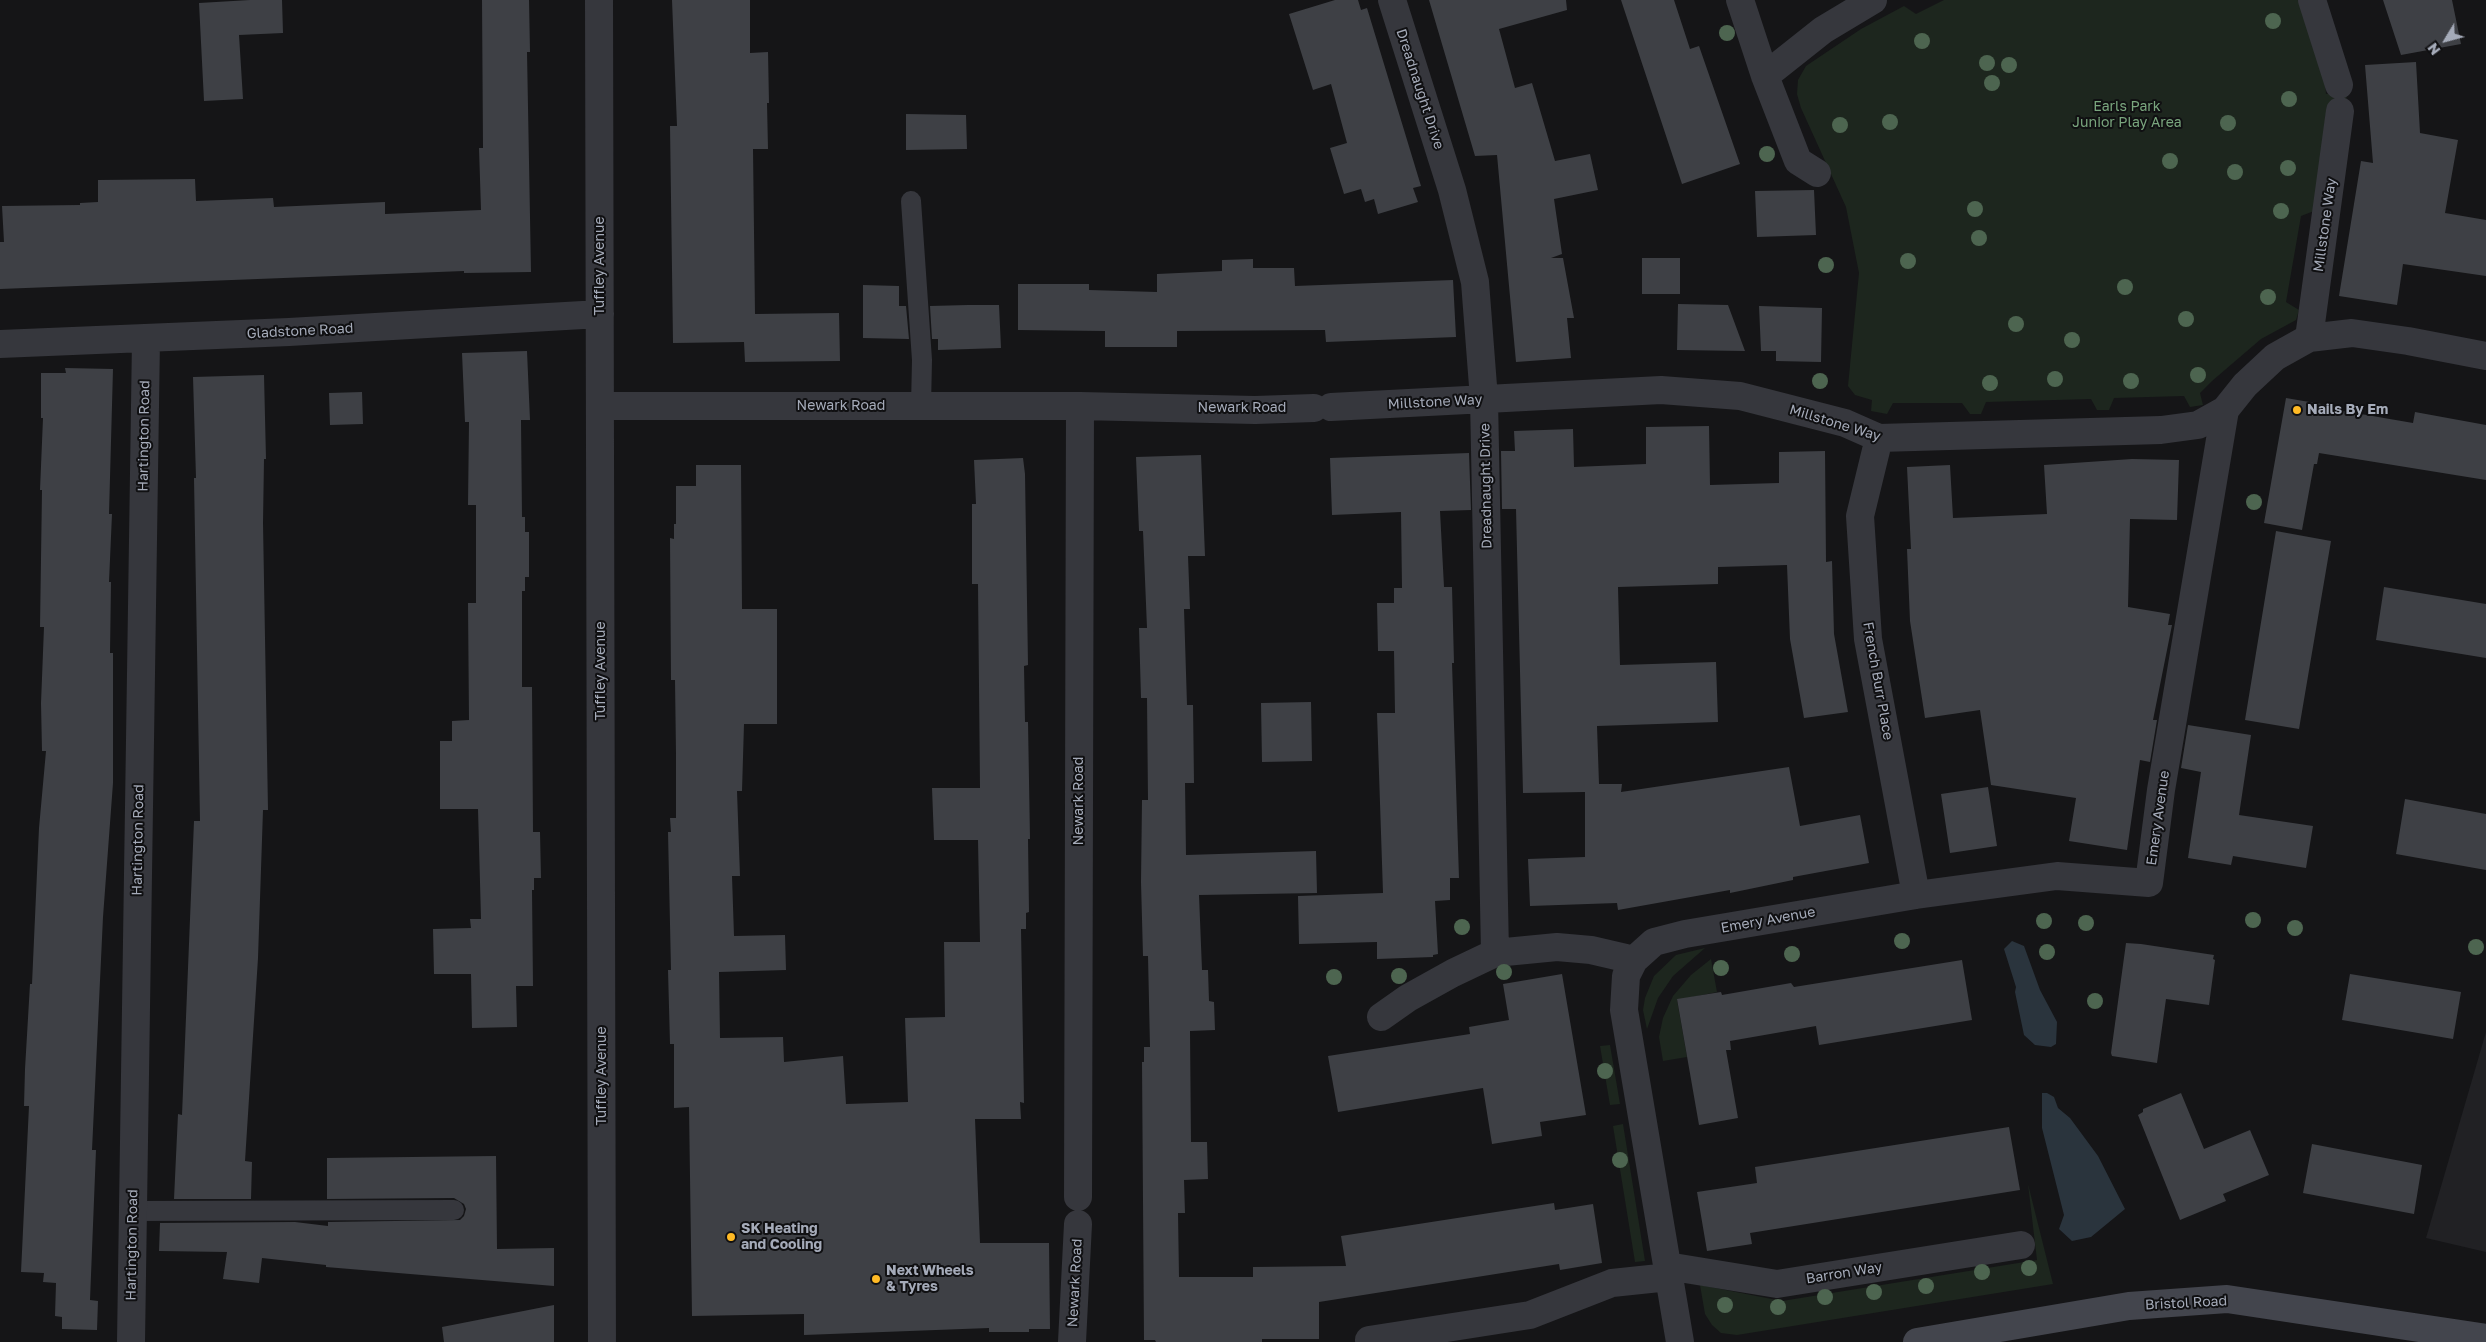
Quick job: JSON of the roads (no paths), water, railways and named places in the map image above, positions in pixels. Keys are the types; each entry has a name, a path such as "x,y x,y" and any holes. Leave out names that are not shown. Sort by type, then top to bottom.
{"street":[{"name":"Tuffley Avenue","path":"599,0 602,1342"},
{"name":"Dreadnaught Drive","path":"1392,0 1452,190 1474,282 1484,400 1495,953"},
{"path":"1740,0 1765,76 1798,161 1817,173"},
{"name":"Millstone Way","path":"2309,338 2340,98 2312,0"},
{"path":"1765,76 1823,30 1868,1"},
{"name":"Gladstone Road","path":"0,344 146,339 600,314"},
{"name":"Millstone Way","path":"1323,407 1661,390 1740,396 1845,423 1879,438 2161,430 2198,425 2225,410 2245,385 2274,357 2309,338 2352,333 2408,341 2486,356"},
{"name":"Hartington Road","path":"131,1342 146,339"},
{"name":"Newark Road","path":"601,406 1080,406 1255,410 1323,407"},
{"name":"Newark Road","path":"1078,1197 1080,406"},
{"name":"Emery Avenue","path":"1634,960 1654,942 1685,934 1916,895 2057,876 2149,883 2161,790 2195,599 2225,410"},
{"name":"French Burr Place","path":"1879,438 1860,516 1868,639 1916,895"},
{"path":"1381,1017 1408,998 1453,973 1495,953 1557,947 1591,950 1634,960 1626,976 1624,1010 1680,1342"},
{"name":"Newark Road","path":"1072,1342 1078,1224"},
{"name":"Barron Way","path":"1369,1340 1530,1315 1612,1283 1668,1272 1777,1284 2021,1245"},
{"name":"Bristol Road","path":"1917,1342 2129,1306 2227,1300 2382,1321 2486,1338"}],"lane":[{"path":"911,201 922,360 921,406"},
{"path":"132,1211 454,1210"}],"place":[{"name":"Nails By Em","path":"2297,410"},
{"name":"SK Heating and Cooling","path":"731,1237"},
{"name":"Next Wheels & Tyres","path":"876,1279"}],"park label":[{"name":"Earls Park Junior Play Area","path":"2127,116"}]}
